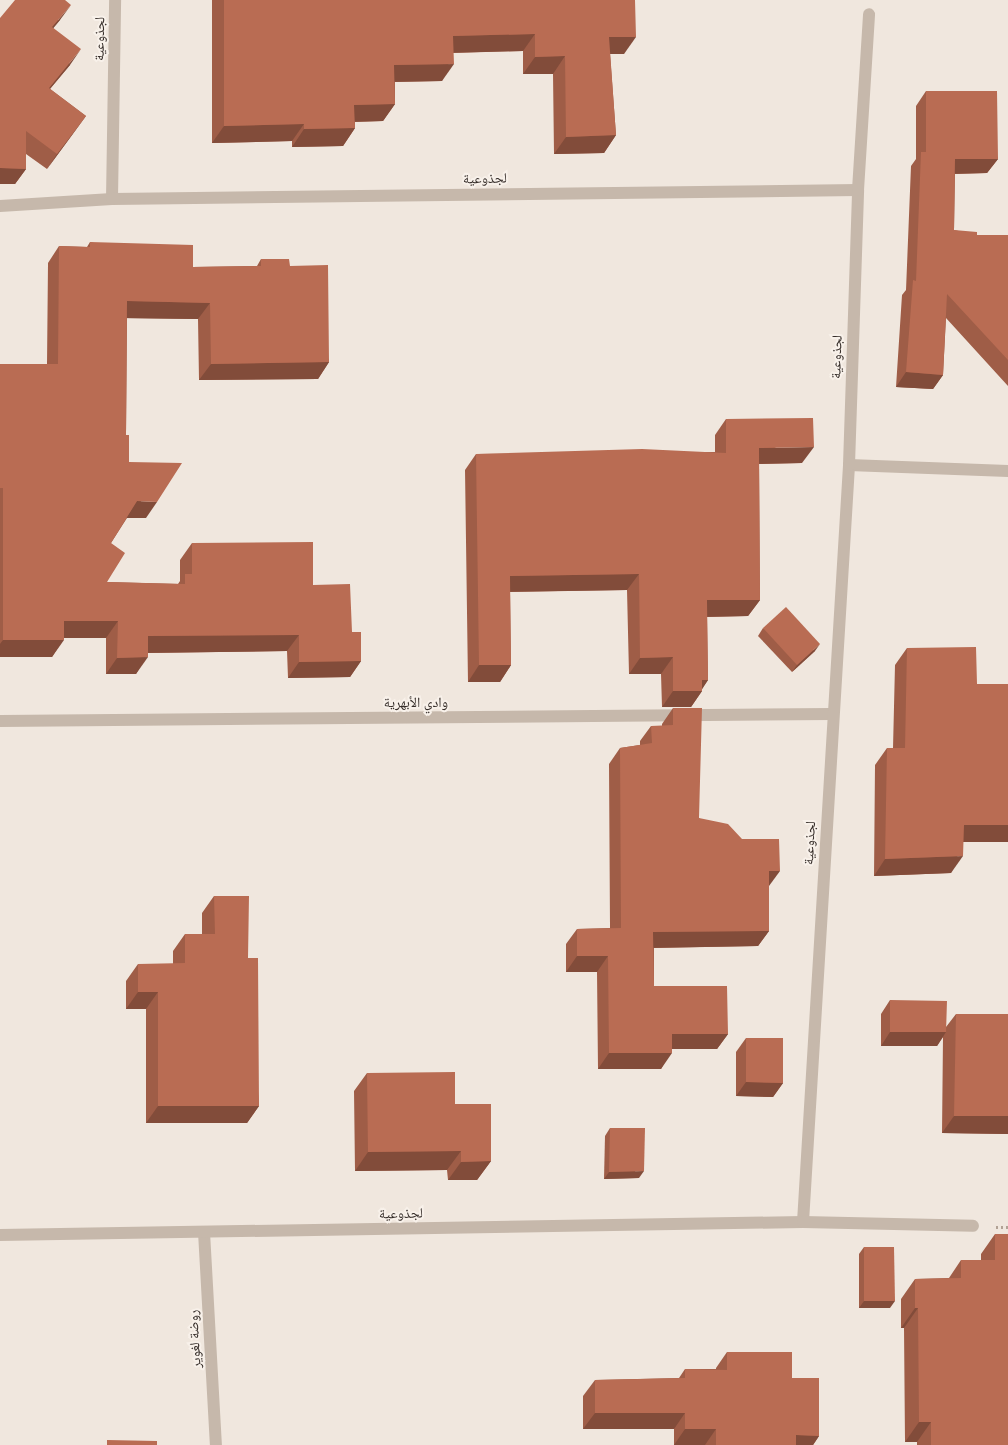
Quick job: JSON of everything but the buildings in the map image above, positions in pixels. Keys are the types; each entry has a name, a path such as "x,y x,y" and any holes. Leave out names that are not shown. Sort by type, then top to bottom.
{"street":[{"name":"لجذوعية","path":"112,198 115,0"},
{"name":"لجذوعية","path":"803,1222 832,714 849,465 858,190 869,14"},
{"name":"لجذوعية","path":"0,206 112,198 858,190"},
{"path":"849,465 1008,471"},
{"name":"وادي الأبهرية","path":"0,721 832,714"},
{"name":"لجذوعية","path":"0,1235 803,1222 974,1226"},
{"name":"روضة لغوير","path":"204,1232 216,1445"}]}
